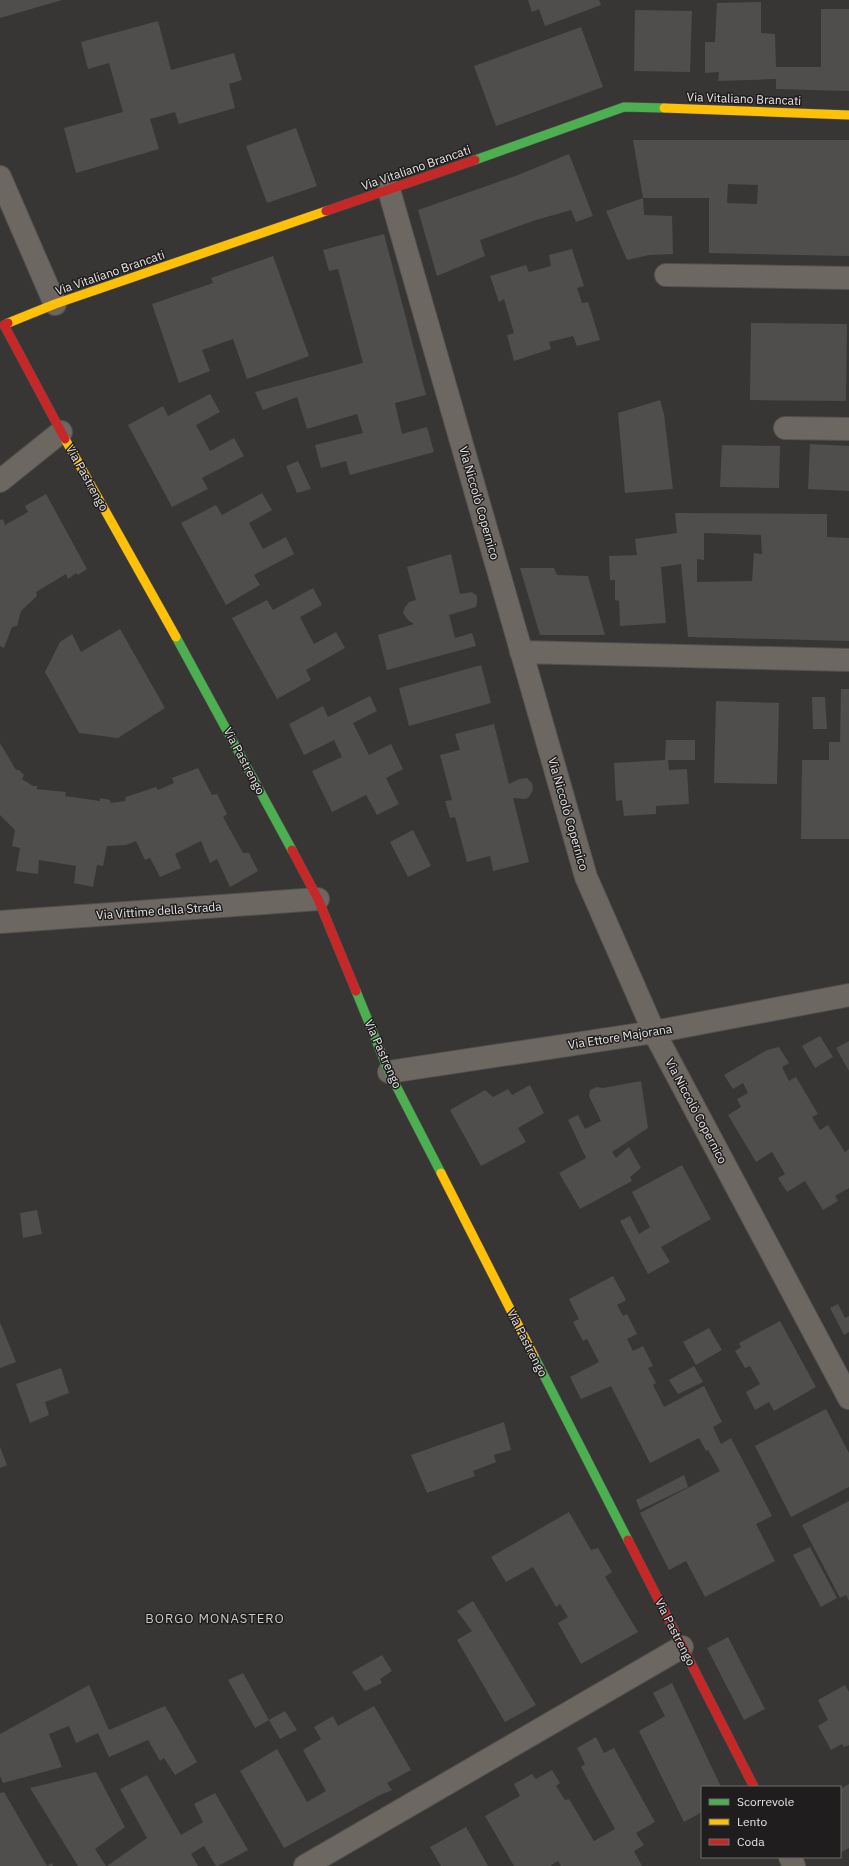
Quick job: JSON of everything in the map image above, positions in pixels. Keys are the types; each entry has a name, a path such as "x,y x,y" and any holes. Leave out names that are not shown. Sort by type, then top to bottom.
{"street":[{"name":"Via Vitaliano Brancati","path":"4,325 55,304 389,190 624,107 849,115"},
{"path":"0,178 55,304"},
{"name":"Via Niccolò Copernico","path":"389,190 586,877 654,1032 849,1398"},
{"path":"666,275 849,278"},
{"name":"Via Pastrengo","path":"4,325 61,432 217,710 318,899 389,1072 753,1786"},
{"path":"785,428 849,429"},
{"path":"0,481 61,432"},
{"path":"521,652 849,660"},
{"name":"Via Vittime della Strada","path":"0,922 318,899"},
{"name":"Via Ettore Majorana","path":"389,1072 654,1032 849,995"},
{"path":"305,1866 682,1647"}],"building":[{"path":"0,0 62,0 0,18"},
{"path":"528,0 599,0 601,5 545,26 539,9 532,12"},
{"path":"761,2 761,33 775,34 776,67 821,67 821,9 849,9 849,91 776,89 776,79 718,81 719,72 705,73 705,42 715,42 717,3"},
{"path":"635,10 692,11 690,72 634,71"},
{"path":"158,21 171,70 234,53 242,80 229,84 235,108 179,124 175,112 150,119 159,149 76,173 64,128 123,112 109,63 88,69 81,42"},
{"path":"581,27 603,87 496,126 474,66"},
{"path":"296,128 317,186 267,203 246,146"},
{"path":"633,140 849,140 849,256 709,253 709,198 643,198","holes":["728,184 758,185 757,204 727,203"]},
{"path":"569,154 593,216 576,222 571,210 536,220 480,240 485,256 437,276 418,210 518,175"},
{"path":"643,198 644,215 672,216 673,254 649,255 627,260 606,211"},
{"path":"384,234 426,395 395,403 402,434 427,427 434,452 350,475 346,461 321,468 315,445 363,433 357,414 307,429 297,397 263,410 255,392 363,363 338,269 329,271 323,250"},
{"path":"572,249 584,286 577,288 582,303 588,302 600,340 577,346 573,336 549,342 551,349 514,361 507,335 514,333 504,299 499,302 490,276 526,265 529,272 551,266 549,255"},
{"path":"273,256 309,356 247,379 233,339 202,350 210,371 179,383 152,304 213,283 211,278"},
{"path":"751,323 847,324 846,401 750,400"},
{"path":"210,394 220,412 196,425 210,451 234,438 244,456 202,478 208,489 172,507 128,425 163,406 168,416"},
{"path":"660,400 664,414 673,489 625,493 618,413"},
{"path":"810,444 849,446 849,491 808,489"},
{"path":"722,445 780,446 779,488 720,487"},
{"path":"298,461 311,489 297,493 286,466"},
{"path":"262,493 272,510 249,523 263,549 286,537 294,554 254,575 260,585 226,605 181,523 216,505 222,515"},
{"path":"46,494 87,569 78,575 76,573 68,579 66,574 36,592 37,596 21,611 17,626 12,627 4,648 0,646 0,520 3,519 5,525 28,512 25,506"},
{"path":"675,513 827,514 827,537 849,538 849,641 688,637 681,564 661,567 666,623 620,626 619,601 615,600 615,580 610,580 609,556 637,555 635,539 677,533","holes":["704,533 761,535 762,554 754,553 752,581 697,582 697,559 704,560"]},
{"path":"451,554 460,594 472,592 477,596 476,607 449,615 455,638 472,633 476,646 387,670 378,635 414,624 408,620 403,613 409,602 416,600 407,567"},
{"path":"520,568 554,568 557,575 588,576 605,635 540,635"},
{"path":"313,588 322,605 300,617 314,644 336,632 345,648 306,670 311,680 277,699 232,618 267,600 273,610"},
{"path":"120,629 165,708 118,738 79,733 45,672 60,642 72,634 81,652"},
{"path":"481,665 491,703 409,726 399,688"},
{"path":"841,689 849,689 849,839 801,839 802,760 829,760 829,742 840,742"},
{"path":"370,696 377,711 353,723 369,755 391,744 403,769 386,778 399,804 377,815 366,795 332,812 312,771 342,757 334,740 304,755 289,724 323,706 328,717"},
{"path":"812,697 825,697 827,729 813,729"},
{"path":"716,701 779,703 777,784 714,783"},
{"path":"494,724 509,784 519,779 527,778 532,783 533,790 529,797 525,799 513,798 529,862 493,871 490,856 467,862 455,817 450,818 445,801 452,800 440,755 460,750 455,734"},
{"path":"666,740 695,740 695,760 668,760 669,770 687,769 689,804 656,806 656,814 624,816 622,800 616,801 614,763 665,760"},
{"path":"0,743 16,770 19,770 24,775 22,779 33,786 38,786 36,789 66,792 65,796 100,801 100,798 110,800 111,803 125,801 126,797 156,787 158,790 174,783 172,778 198,768 212,795 217,794 227,814 223,817 243,853 249,853 258,871 230,887 217,859 210,863 201,841 175,854 181,868 160,877 150,858 145,860 136,841 126,845 107,846 103,866 97,865 93,887 74,883 76,866 39,860 38,874 16,871 20,848 12,846 15,830 0,815"},
{"path":"413,830 431,866 408,877 390,842"},
{"path":"820,1036 833,1057 815,1068 802,1046"},
{"path":"849,1041 849,1071 836,1048"},
{"path":"779,1047 789,1063 782,1067 789,1081 796,1077 818,1114 812,1117 820,1130 828,1125 845,1152 849,1149 849,1188 835,1196 838,1201 823,1210 805,1181 787,1192 778,1178 785,1174 772,1152 756,1162 728,1115 741,1107 737,1099 748,1093 743,1083 733,1089 724,1075 767,1050"},
{"path":"641,1081 648,1128 612,1152 616,1158 629,1147 641,1168 630,1177 632,1181 580,1209 559,1173 586,1158 568,1120 578,1115 585,1129 601,1121 589,1096 590,1090 597,1087 603,1088"},
{"path":"530,1085 544,1113 518,1128 526,1142 481,1166 450,1110 485,1090 493,1097 508,1089 512,1095"},
{"path":"682,1165 711,1219 661,1247 670,1262 648,1274 620,1221 630,1216 639,1234 650,1227 632,1192"},
{"path":"37,1210 42,1234 23,1238 20,1213"},
{"path":"613,1276 626,1300 617,1305 623,1316 627,1314 637,1334 627,1339 633,1351 643,1346 653,1366 648,1368 656,1383 653,1385 664,1407 704,1386 722,1422 713,1427 721,1444 731,1438 772,1516 756,1524 775,1561 705,1597 686,1561 669,1570 640,1513 720,1471 708,1450 706,1451 699,1438 650,1463 611,1386 581,1399 570,1377 599,1362 587,1339 583,1341 573,1322 579,1319 569,1299"},
{"path":"838,1304 845,1318 849,1316 849,1332 844,1335 830,1308"},
{"path":"780,1321 816,1387 774,1411 769,1402 755,1410 746,1392 760,1384 750,1366 745,1368 735,1351 741,1347 739,1343"},
{"path":"0,1322 16,1362 0,1368"},
{"path":"709,1328 722,1350 696,1365 683,1342"},
{"path":"694,1366 703,1382 678,1394 669,1380"},
{"path":"61,1368 69,1393 45,1402 49,1415 30,1423 16,1384"},
{"path":"826,1409 849,1453 849,1487 791,1517 755,1446"},
{"path":"504,1422 511,1450 494,1455 496,1462 473,1471 475,1476 427,1493 411,1455"},
{"path":"0,1447 7,1465 0,1468"},
{"path":"684,1475 688,1487 640,1510 636,1500"},
{"path":"849,1501 849,1601 846,1595 840,1598 802,1525"},
{"path":"569,1512 591,1550 598,1548 612,1572 605,1577 638,1632 581,1664 558,1623 568,1617 560,1604 556,1607 533,1567 506,1582 491,1557"},
{"path":"810,1547 837,1598 821,1607 793,1555"},
{"path":"473,1601 536,1705 505,1722 457,1640 472,1631 457,1611"},
{"path":"728,1637 765,1709 744,1720 707,1648"},
{"path":"382,1655 392,1671 380,1679 382,1683 365,1691 352,1672"},
{"path":"243,1673 269,1720 255,1728 228,1680"},
{"path":"672,1683 721,1786 701,1786 701,1813 684,1822 639,1731 665,1716 653,1693"},
{"path":"89,1685 109,1730 165,1706 197,1762 175,1775 164,1758 160,1761 148,1740 109,1757 98,1733 76,1743 69,1726 49,1734 62,1767 3,1783 0,1776 0,1734"},
{"path":"845,1685 849,1692 849,1745 844,1747 842,1744 831,1750 818,1726 828,1720 818,1700"},
{"path":"374,1706 411,1770 387,1783 392,1790 378,1796 284,1848 240,1771 277,1749 307,1802 326,1791 303,1750 321,1739 314,1727 333,1716 338,1726"},
{"path":"285,1711 297,1730 280,1739 269,1720"},
{"path":"596,1737 604,1753 614,1748 655,1822 636,1833 644,1845 634,1851 642,1866 561,1866 558,1861 550,1866 514,1866 485,1816 520,1796 514,1784 532,1774 536,1779 552,1770 560,1783 556,1786 565,1800 569,1799 594,1841 615,1829 581,1767 585,1764 577,1748"},
{"path":"96,1772 125,1827 95,1849 106,1866 78,1866 30,1788"},
{"path":"147,1775 181,1835 203,1822 194,1804 215,1793 248,1850 218,1866 216,1866 204,1846 191,1854 198,1866 107,1866 147,1838 120,1789"},
{"path":"849,1784 849,1848 841,1852 841,1788"},
{"path":"4,1792 47,1866 0,1866 0,1793"},
{"path":"466,1827 488,1866 441,1866 430,1847"}],"traffic: fast":[{"path":"475,160 624,107 664,108"},
{"path":"176,637 292,850"},
{"path":"356,991 389,1072 441,1173"},
{"path":"534,1356 628,1540"}],"traffic: slow":[{"path":"664,108 849,115"},
{"path":"8,323 55,304 326,211"},
{"path":"65,439 176,637"},
{"path":"441,1173 534,1356"}],"traffic: jam":[{"path":"326,211 475,160"},
{"path":"8,323 4,325 65,439"},
{"path":"292,850 318,899 356,991"},
{"path":"628,1540 753,1786"}],"district":[{"name":"BORGO MONASTERO","path":"215,1618"}]}
